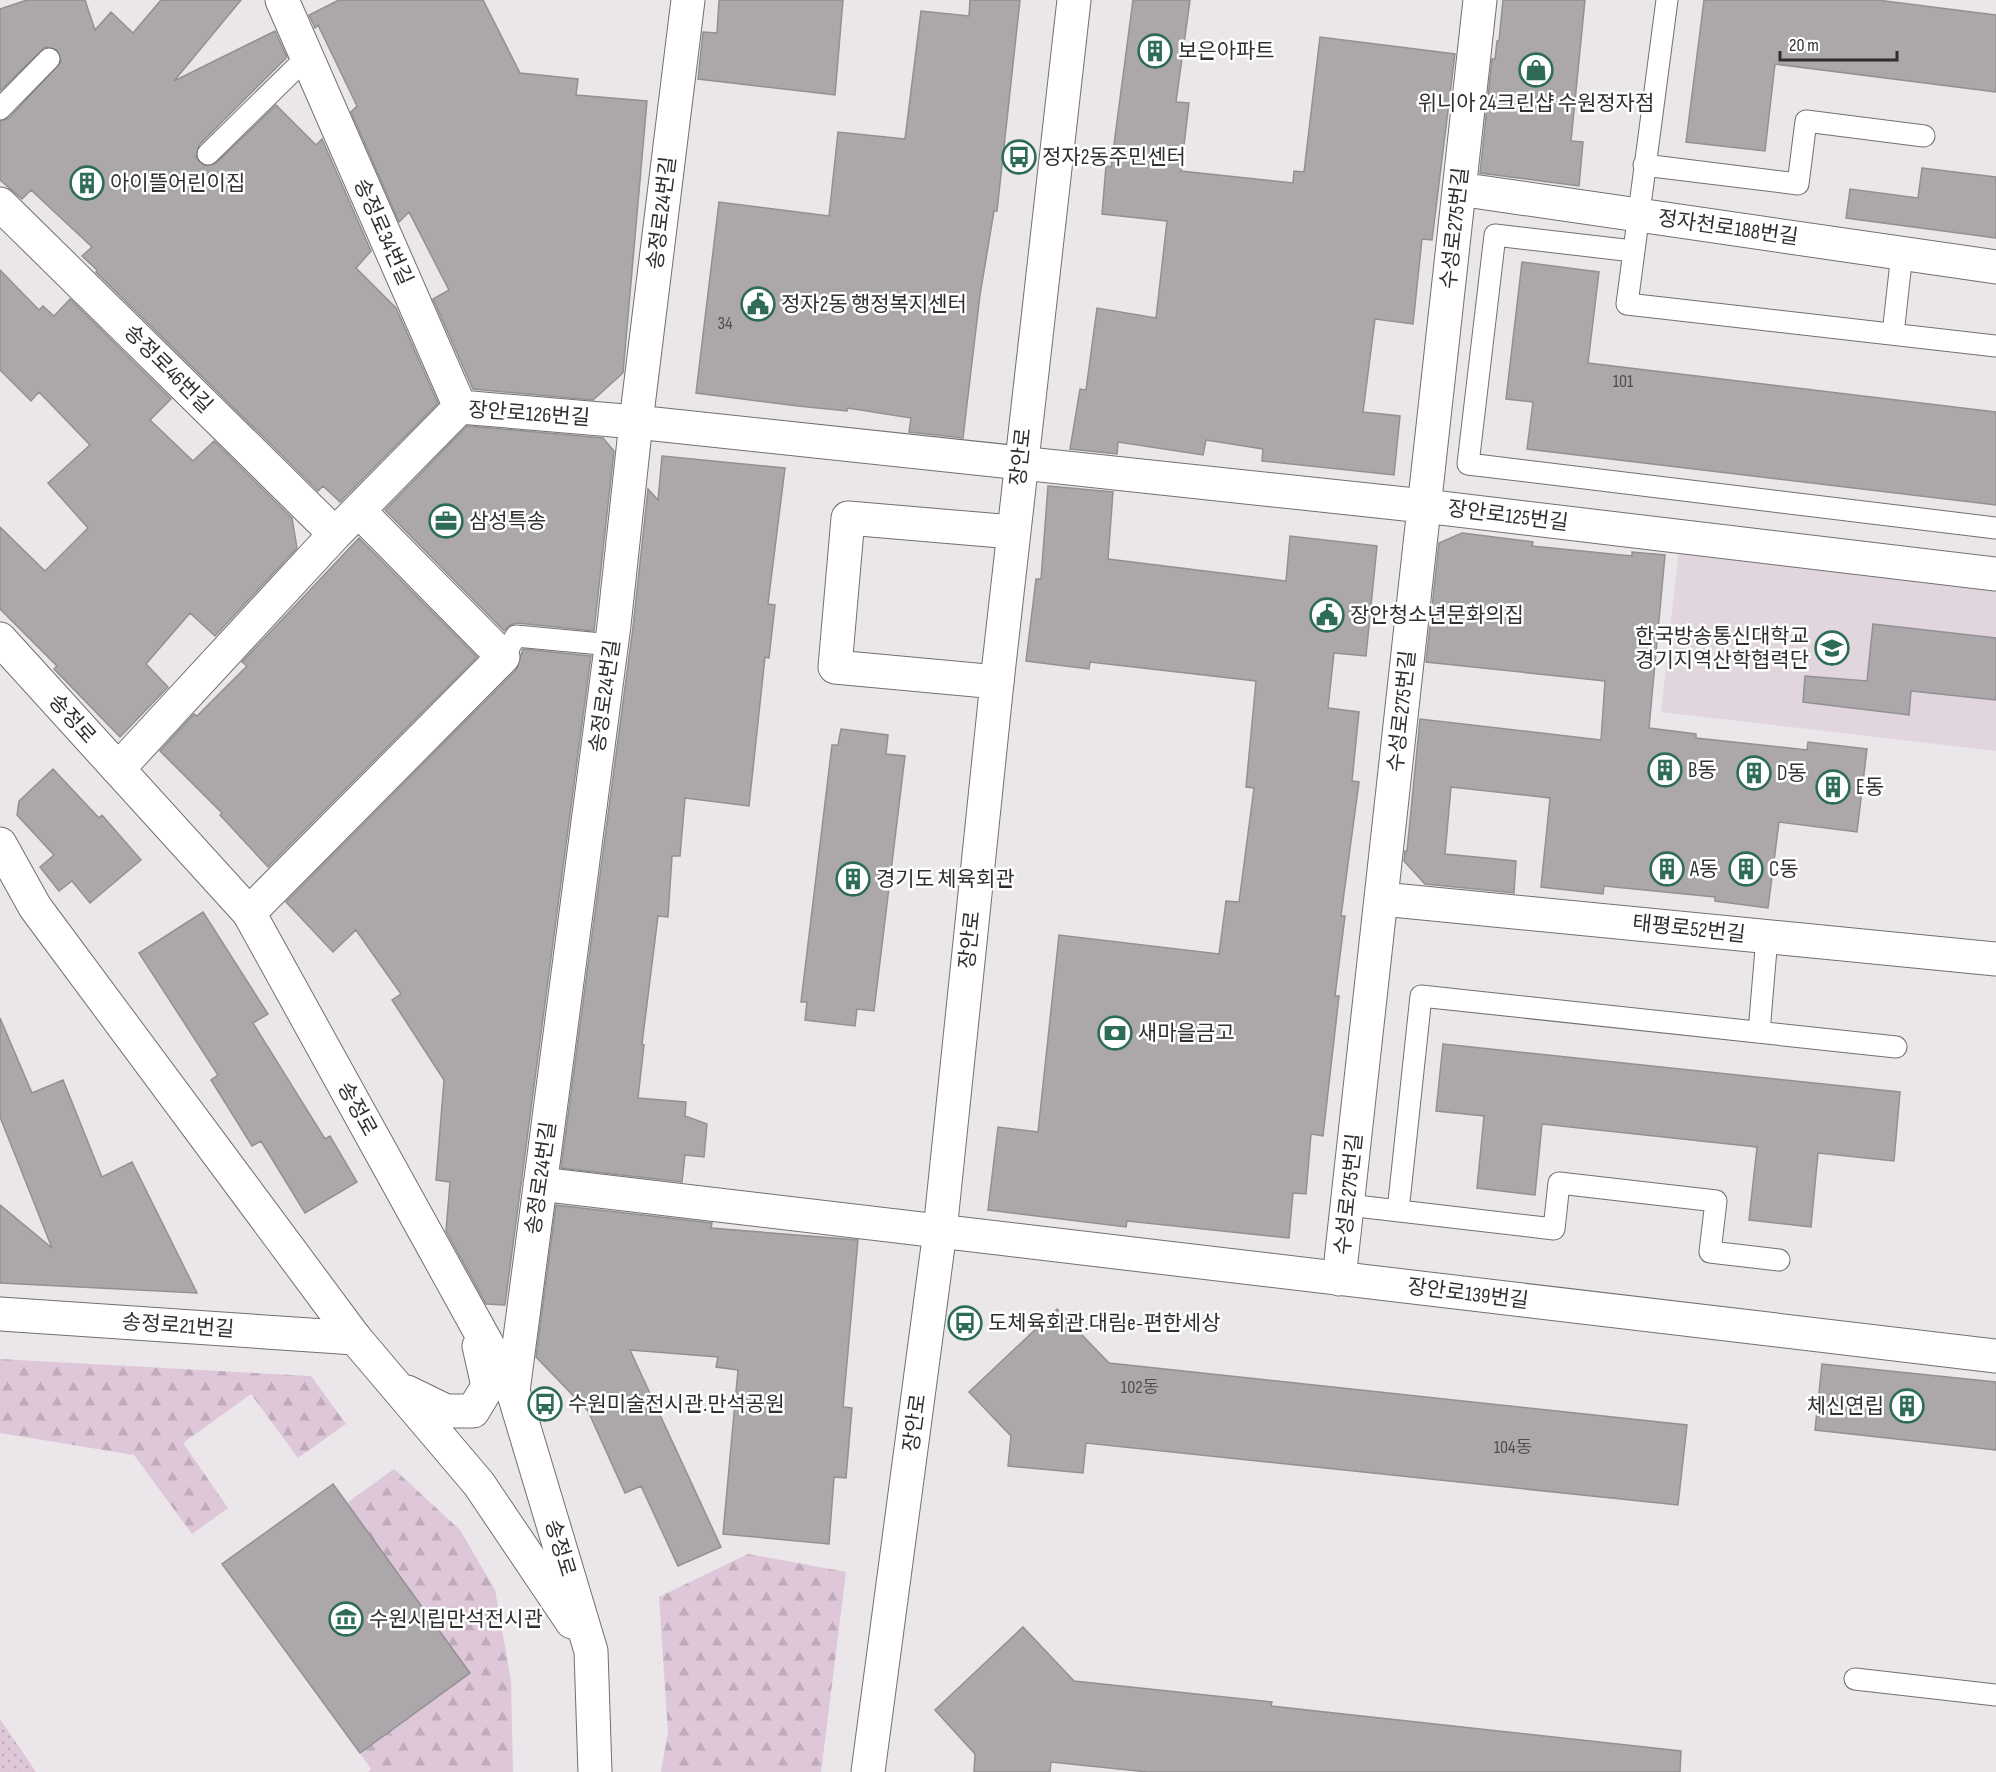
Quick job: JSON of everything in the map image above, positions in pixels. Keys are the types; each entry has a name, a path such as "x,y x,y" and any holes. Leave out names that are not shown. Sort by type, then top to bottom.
{"street":[{"name":"송정로34번길","path":"282,0 460,407"},
{"name":"송정로24번길","path":"513,1391 612,645 636,422 688,0"},
{"name":"장안로","path":"868,1772 940,1230 1020,465 1074,0"},
{"name":"수성로275번길","path":"1340,1279 1480,0"},
{"name":"정자천로188번길","path":"1460,189 1996,267"},
{"name":"송정로46번길","path":"0,204 335,534"},
{"name":"장안로126번길","path":"118,769 335,534 460,407 636,422 1020,465"},
{"name":"장안로125번길","path":"1020,465 1424,506 1996,574"},
{"path":"249,913 503,657 359,511"},
{"path":"997,682 835,667 848,518 1013,532"},
{"name":"송정로","path":"0,639 249,913 513,1391 591,1651 595,1772"},
{"name":"송정로","path":"0,844 35,907 355,1338 479,1484 591,1651"},
{"name":"태평로52번길","path":"1382,899 1996,959"},
{"name":"장안로139번길","path":"540,1184 1996,1356"},
{"name":"송정로21번길","path":"0,1314 355,1338"},
{"path":"397,1387 446,1411 473,1411 488,1386 473,1319"}],"lane":[{"path":"1667,0 1637,214 1627,304 1996,346"},
{"path":"208,154 306,58"},
{"path":"0,109 49,59"},
{"path":"1644,165 1798,184 1806,121 1924,136"},
{"path":"1633,251 1495,235 1468,464 1996,528"},
{"path":"1893,334 1902,253"},
{"path":"503,657 516,636 612,645"},
{"path":"1759,1032 1767,937"},
{"path":"1398,1211 1421,996 1896,1047"},
{"path":"1348,1205 1554,1229 1559,1183 1716,1201 1710,1252 1779,1260"},
{"path":"1855,1679 1996,1695"}],"shaded area":[{"name":"한국방송통신대학교 경기지역산학협력단","path":"1679,548 1996,585 1996,751 1661,712"}],"green space":[{"path":"0,1359 311,1376 346,1424 298,1458 251,1394 183,1443 228,1508 192,1534 134,1455 0,1433"},
{"path":"394,1469 460,1530 495,1590 511,1681 513,1772 368,1772 371,1769 360,1753 470,1673 347,1503"},
{"path":"748,1554 846,1572 821,1772 661,1772 668,1732 659,1597"},
{"path":"0,1719 36,1772 0,1772"}],"building":[{"path":"27,0 85,0 95,30 111,12 133,33 161,0 241,0 174,81 275,31 287,57 199,145 196,158 205,166 216,163 276,105 316,145 322,139 371,251 356,268 396,308 438,403 340,502 323,486 318,491 96,272 97,270 82,256 92,247 31,190 22,199 0,180 0,121 9,118 61,62 57,50 45,47 0,91 0,9"},
{"path":"339,0 483,0 520,73 578,79 576,95 647,101 623,373 593,400 473,389 433,299 449,290 409,212 399,222 351,112 357,106 318,25 315,28 309,15"},
{"path":"719,0 843,0 835,95 698,79 703,32 717,33"},
{"path":"970,0 1020,0 997,211 994,211 980,295 963,438 909,432 911,418 848,408 847,411 696,393 719,202 829,216 838,132 905,139 921,11 969,16"},
{"path":"1133,0 1190,0 1176,102 1189,103 1181,171 1293,183 1294,171 1304,172 1320,37 1455,54 1432,240 1422,239 1413,324 1375,319 1363,412 1400,416 1394,475 1262,461 1263,449 1206,440 1203,455 1118,442 1117,454 1070,449 1080,389 1086,390 1097,308 1156,318 1167,221 1102,214 1106,166 1111,167"},
{"path":"1503,0 1585,0 1571,141 1583,142 1579,186 1480,173 1492,59 1495,59 1497,41 1499,41"},
{"path":"1704,0 1877,0 1996,15 1996,92 1775,64 1765,151 1686,142"},
{"path":"1922,168 1996,177 1996,238 1846,218 1850,189 1918,198"},
{"path":"1522,262 1599,272 1588,363 1996,412 1996,505 1527,449 1533,402 1506,399"},
{"path":"0,270 39,310 43,306 54,316 70,299 171,399 150,420 193,461 214,441 292,518 297,548 215,636 190,613 146,664 168,687 120,737 54,669 57,666 0,609 0,527 45,571 88,528 48,483 90,445 39,392 31,401 0,370"},
{"path":"467,426 603,438 614,451 594,631 517,623 510,625 504,631 385,510"},
{"path":"662,456 785,468 768,604 775,605 769,658 765,657 749,806 685,798 680,856 672,856 668,917 658,916 642,1044 644,1045 638,1098 686,1102 685,1116 707,1124 704,1157 685,1155 682,1182 561,1168 633,627 648,489 658,500"},
{"path":"1048,486 1113,492 1108,559 1286,581 1290,536 1377,546 1366,656 1334,653 1328,708 1359,712 1352,781 1359,782 1341,916 1345,916 1335,996 1339,996 1323,1136 1311,1134 1306,1194 1293,1193 1289,1238 1127,1221 1126,1227 988,1210 998,1127 1038,1132 1059,935 1219,954 1226,901 1239,902 1254,788 1246,787 1256,681 1090,662 1089,669 1026,661 1036,579 1041,579"},
{"path":"1462,533 1533,542 1532,546 1632,556 1632,552 1665,555 1649,728 1696,734 1696,738 1807,750 1808,742 1867,749 1857,832 1779,822 1768,908 1715,901 1715,897 1604,886 1603,894 1541,887 1550,798 1451,787 1445,854 1516,861 1514,893 1425,884 1404,861 1405,851 1407,851 1420,719 1601,740 1605,681 1426,662 1439,543"},
{"path":"359,538 477,657 268,867 220,815 222,813 160,751 194,714 197,716 247,666 242,662"},
{"path":"1873,624 1996,638 1996,700 1911,691 1909,715 1803,702 1805,676 1867,681"},
{"path":"523,649 591,656 505,1305 486,1304 446,1231 450,1182 436,1180 444,1080 392,1000 401,994 356,930 333,952 286,902 516,670"},
{"name":"경기도 체육회관","path":"841,729 888,735 886,754 905,756 874,1011 857,1009 855,1026 805,1020 807,1002 801,1002 832,745 838,745"},
{"path":"53,769 99,818 102,815 141,860 90,903 72,881 59,891 40,867 54,855 17,815 19,801"},
{"path":"203,912 268,1014 253,1023 325,1139 330,1136 357,1182 305,1213 261,1141 252,1146 211,1080 218,1075 139,953"},
{"path":"0,1018 32,1093 63,1080 102,1177 132,1162 197,1293 0,1283 0,1205 52,1248 0,1117"},
{"path":"1443,1044 1900,1092 1894,1161 1818,1153 1811,1227 1749,1220 1757,1147 1542,1124 1535,1195 1477,1188 1484,1116 1436,1111"},
{"path":"556,1205 712,1223 711,1228 858,1240 843,1407 852,1408 846,1478 834,1477 829,1544 723,1534 738,1370 716,1367 718,1357 630,1350 721,1547 678,1566 641,1486 625,1493 588,1411 536,1357"},
{"path":"1057,1309 1109,1363 1687,1425 1678,1505 1086,1443 1083,1473 1008,1466 1011,1436 969,1392"},
{"name":"체신연립","path":"1822,1364 1996,1382 1996,1450 1815,1430"},
{"name":"수원시립만석전시관","path":"333,1484 470,1673 360,1753 222,1564"},
{"path":"1023,1627 1074,1681 1272,1702 1271,1706 1681,1751 1680,1772 1148,1772 1051,1762 1050,1772 974,1772 975,1754 935,1710"}],"place":[{"name":"보은아파트","path":"1155,51"},
{"name":"위니아 24크린샵 수원정자점","path":"1536,70"},
{"name":"정자2동주민센터","path":"1019,157"},
{"name":"아이뜰어린이집","path":"87,183"},
{"name":"정자2동 행정복지센터","path":"758,304"},
{"name":"삼성특송","path":"446,521"},
{"name":"장안청소년문화의집","path":"1327,615"},
{"name":"한국방송통신대학교 경기지역산학협력단","path":"1832,648"},
{"name":"B동","path":"1665,770"},
{"name":"D동","path":"1754,773"},
{"name":"E동","path":"1833,787"},
{"name":"A동","path":"1667,869"},
{"name":"C동","path":"1746,869"},
{"name":"경기도 체육회관","path":"853,879"},
{"name":"새마을금고","path":"1115,1033"},
{"name":"도체육회관.대림e-편한세상","path":"965,1323"},
{"name":"수원미술전시관.만석공원","path":"545,1404"},
{"name":"체신연립","path":"1907,1406"},
{"name":"수원시립만석전시관","path":"346,1619"}]}
